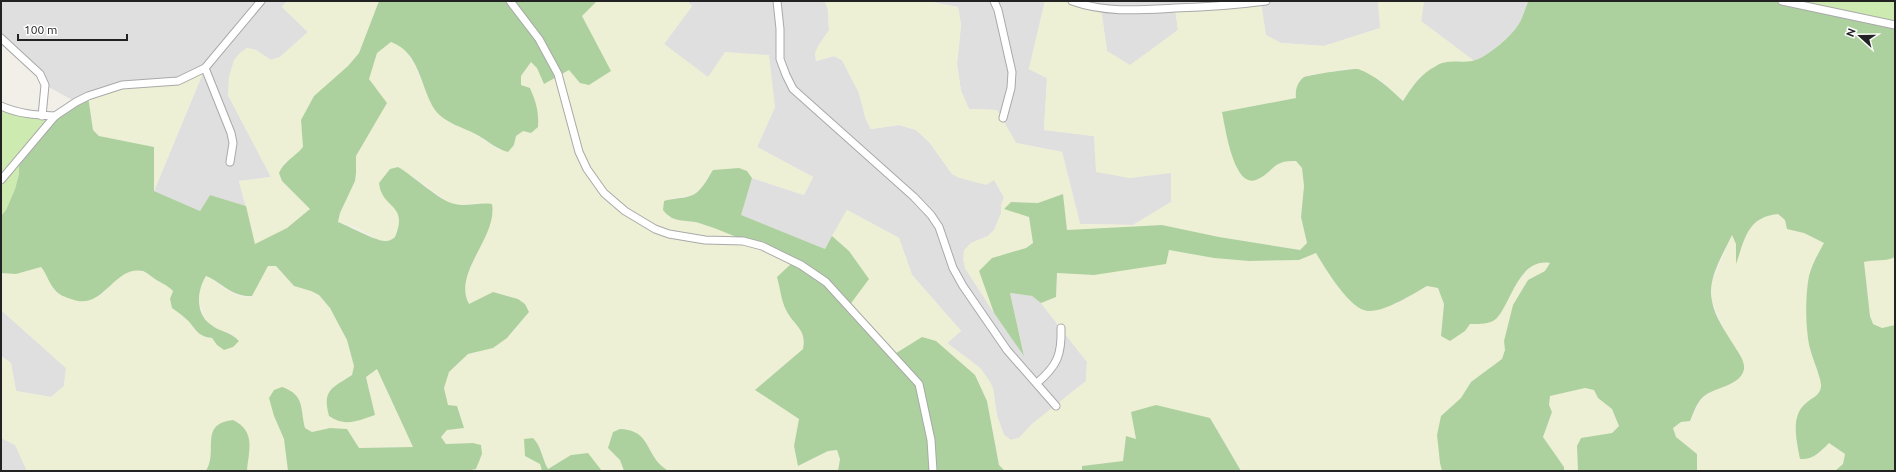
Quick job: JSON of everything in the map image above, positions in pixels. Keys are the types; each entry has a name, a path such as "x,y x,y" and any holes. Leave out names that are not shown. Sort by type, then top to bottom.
{"street":[{"path":"1,180 55,116 88,96 122,85 178,81 205,68 261,1"},
{"path":"510,1 539,39 558,74 578,152 587,169 604,192 625,211 655,229 669,234 743,241 762,246 801,265 826,282 919,384 931,440 933,471"},
{"path":"777,1 780,59 793,88 914,197 931,215 944,238 953,268 963,286 1007,350 1056,406"},
{"path":"994,1 1012,72 1011,88 1003,118"},
{"path":"1072,1 1101,9 1144,9 1236,5 1266,1"},
{"path":"1782,1 1895,25"},
{"path":"1,38 40,74 45,84 42,116"},
{"path":"205,68 231,134 233,143 230,162"},
{"path":"1,106 17,113 55,116"},
{"path":"1037,383 1055,365 1059,354 1061,328"}],"shaded area":[{"path":"1,1 287,1 282,7 308,32 280,57 271,60 256,50 247,48 240,53 228,95 271,177 239,181 246,206 210,195 200,211 154,191 205,68 191,76 76,102 45,85 40,75 1,38"},
{"path":"687,1 825,1 828,10 829,30 815,53 816,61 834,56 842,60 859,93 866,120 871,129 899,125 916,130 930,143 952,174 960,178 994,180 1004,197 1001,206 1001,214 994,230 988,236 971,243 965,268 994,313 1024,355 1010,293 1032,296 1041,303 1087,362 1086,381 1032,424 1019,438 1011,440 1004,435 997,416 993,388 980,368 947,343 961,331 912,275 899,238 847,210 825,249 740,215 752,178 804,195 813,177 757,147 775,107 708,78 664,44 692,6"},
{"path":"926,1 1045,1 1029,69 1047,78 1044,130 1094,136 1129,178 1171,172 1171,202 1133,225 1080,224 1062,152 1016,143 997,110 969,109 961,91 957,64 961,25 958,7"},
{"path":"1072,1 1378,1 1381,28 1324,46 1281,43 1266,35 1175,8 1178,30 1130,66 1107,51 1101,9"},
{"path":"1424,1 1553,1 1528,2 1520,22 1512,33 1491,52 1474,61 1421,21"},
{"path":"1,310 66,368 64,386 51,397 16,391 11,363 1,356"},
{"path":"1,438 16,445 27,471 1,471"}],"green space":[{"path":"287,1 379,1 359,53 301,120 303,147 298,154 283,164 282,181 311,209 287,228 255,244 239,181 271,177 228,95 229,77 234,60 247,48 256,50 271,60 280,57 308,32 282,7"},
{"path":"379,1 597,1 582,16 611,71 589,85 580,83 569,70 544,84 537,68 531,62 521,76 521,85 530,88 537,111 538,127 531,133 523,131 516,136 514,145 508,152 442,117 433,107 418,70 408,53 391,42 377,53 369,79 387,103 356,156 355,181 340,213 338,222 382,241 388,241 395,237 399,218 397,212 381,192 379,183 390,169 398,167 449,202 459,205 492,204 492,216 489,229 470,267 466,280 465,292 469,304 493,292 518,299 525,304 529,312 507,338 493,348 468,354 449,372 444,388 448,405 457,406 464,428 447,430 441,437 446,444 473,443 481,445 482,454 476,469 467,471 288,471 284,439 274,416 269,398 274,390 282,387 295,394 298,398 302,408 305,428 312,432 330,428 347,429 359,448 413,447 377,369 366,377 375,415 351,422 340,421 329,416 327,400 330,391 352,375 354,366 347,340 330,308 319,295 294,286 276,266 268,266 252,296 245,296 233,292 206,276 199,294 202,314 213,327 232,335 239,341 233,347 224,350 217,345 212,338 206,337 196,331 189,321 172,308 170,299 173,291 143,271 133,271 124,275 92,299 82,301 64,297 58,293 51,285 41,267 16,274 1,273 1,216 6,210 15,189 19,174 19,160 55,116 88,96 93,130 99,136 154,147 154,191 200,211 210,195 246,206 255,244 287,228 310,209 282,181 279,173 284,165 303,147 301,120 314,96 348,66 359,53"},
{"path":"597,1 687,1 692,6 664,44 708,77 725,52 769,55 775,107 757,147 813,177 804,195 752,178 747,171 713,170 698,192 690,196 673,198 663,210 669,217 719,229 743,241 794,261 786,310 802,332 805,340 803,349 755,390 799,419 794,446 798,466 828,451 837,450 840,459 838,471 668,471 657,462 644,439 608,448 620,460 624,471 602,471 587,453 571,455 548,469 539,444 542,471 467,471 476,469 473,443 446,444 441,437 447,430 464,428 448,405 445,397 443,388 449,372 468,354 476,353 513,332 524,319 518,299 493,292 469,304 465,296 466,278 481,246 483,203 457,205 448,202 413,176 392,205 398,211 400,220 395,237 388,241 379,240 355,227 338,222 340,213 355,181 356,156 387,103 369,79 371,69 377,53 383,47 391,42 399,45 406,51 415,66 433,107 499,150 514,145 516,136 522,131 521,76 531,62 537,68 570,70 580,83 582,16"},
{"path":"825,1 926,1 958,7 961,25 957,64 961,91 969,109 997,110 1016,143 1062,152 1080,224 1133,225 1171,202 1171,173 1129,178 1096,172 1094,136 1044,130 1047,78 1029,69 1045,1 1072,1 1101,9 1107,51 1130,65 1178,30 1175,8 1261,2 1266,35 1281,43 1324,46 1380,28 1378,1 1424,1 1421,21 1474,61 1447,62 1420,76 1402,101 1381,80 1348,68 1322,74 1312,74 1304,77 1298,84 1295,92 1296,98 1222,112 1257,180 1279,162 1296,161 1302,168 1304,186 1301,217 1307,243 1300,250 1219,237 1162,225 1066,230 1063,195 1038,203 1011,202 1029,217 1033,243 1026,248 992,258 980,271 994,313 965,268 963,259 964,250 971,243 988,236 994,230 1001,214 1001,206 1004,197 994,180 986,185 960,178 952,174 930,143 916,130 899,125 871,129 866,120 859,93 842,60 834,56 816,61 815,53 829,30 828,10"},
{"path":"1784,1 1895,1 1895,28"},
{"path":"1784,1 1895,28 1895,257 1891,259 1864,262 1870,316 1873,324 1882,328 1895,325 1895,471 1835,471 1843,464 1845,454 1829,443 1813,457 1800,459 1797,445 1797,416 1800,409 1819,393 1821,387 1809,344 1806,304 1810,272 1824,243 1804,233 1787,229 1785,220 1778,214 1768,216 1753,225 1745,238 1736,264 1736,244 1732,235 1714,275 1711,292 1713,307 1721,325 1744,363 1744,369 1742,375 1733,383 1703,397 1697,405 1690,421 1681,422 1673,428 1676,437 1697,454 1697,471 1578,471 1577,446 1581,438 1612,433 1619,426 1612,409 1598,398 1594,390 1585,388 1550,396 1549,405 1552,412 1543,437 1564,467 1564,471 1442,471 1437,435 1441,416 1461,398 1471,382 1502,359 1505,350 1504,341 1513,305 1528,280 1545,271 1550,263 1539,263 1531,267 1524,274 1497,318 1484,324 1470,324 1465,331 1450,341 1441,336 1444,304 1438,288 1427,286 1407,298 1375,311 1361,309 1346,296 1316,253 1299,260 1249,261 1214,258 1169,250 1166,264 1094,275 1057,273 1056,297 1041,303 1032,296 1010,293 1024,356 994,313 979,271 992,258 1026,248 1033,243 1029,217 1004,209 1011,202 1038,203 1063,194 1067,230 1162,225 1219,237 1300,250 1307,243 1301,217 1304,186 1302,168 1296,161 1288,161 1278,164 1258,179 1250,180 1243,176 1232,156 1222,112 1296,98 1297,87 1304,77 1355,69 1365,72 1377,79 1403,101 1417,81 1430,69 1445,63 1472,61 1492,51 1517,27 1528,2"},
{"path":"205,68 154,191 154,147 100,136 93,130 88,96 122,85 164,83"},
{"path":"1,106 55,116 19,160 19,174 15,189 6,210 1,216"},
{"path":"739,168 747,171 752,178 741,215 825,249 832,236 849,251 869,279 849,306 893,355 922,337 936,341 975,375 987,401 999,465 1005,471 838,471 840,459 837,450 828,451 798,466 794,446 799,419 755,390 803,349 803,337 799,328 784,306 777,277 794,261 711,227 699,223 675,219 663,210 664,201 687,197 697,192 713,170"},
{"path":"847,210 899,238 912,275 961,331 947,343 980,368 989,380 993,388 997,416 1004,435 1011,440 1019,438 1032,424 1086,381 1087,362 1041,303 1056,297 1057,273 1094,275 1169,250 1214,258 1249,261 1299,260 1316,253 1330,276 1341,290 1396,304 1427,286 1438,288 1444,304 1441,336 1465,331 1470,324 1488,323 1496,319 1515,286 1526,272 1533,265 1542,262 1550,263 1545,271 1528,280 1504,341 1505,350 1502,359 1471,382 1461,398 1441,416 1440,463 1442,471 1241,471 1210,418 1136,439 1126,437 1123,461 1082,466 1082,471 1005,471 999,465 987,401 893,355 848,306 849,251 832,236"},
{"path":"1778,214 1785,220 1787,229 1804,233 1825,243 1815,259 1810,350 1822,386 1819,394 1804,404 1816,456 1829,443 1845,454 1843,464 1835,471 1697,471 1697,454 1676,437 1673,428 1681,422 1690,421 1702,398 1717,388 1734,383 1724,329 1712,301 1712,282 1732,235 1736,244 1736,262 1748,231 1760,218"},
{"path":"1895,257 1895,325 1882,328 1873,324 1870,316 1864,262 1873,259 1890,259"},
{"path":"268,266 276,266 294,286 319,295 330,308 347,340 354,366 352,374 329,390 371,393 366,376 377,369 413,447 359,448 330,428 312,432 305,428 301,411 301,403 274,416 284,439 288,471 247,471 249,439 217,425 212,432 211,459 206,471 27,471 15,445 1,438 1,356 11,363 16,391 51,397 64,386 66,368 1,310 1,273 16,274 41,267 47,273 54,290 61,295 102,295 113,282 127,272 136,270 144,272 159,282 167,285 173,291 170,299 172,308 186,318 197,332 204,337 212,338 217,345 233,334 216,329 209,324 204,317 199,300 201,283 206,276 235,294 244,297 252,296"},
{"path":"1585,388 1594,390 1598,398 1612,409 1619,426 1612,433 1581,438 1577,446 1578,471 1564,471 1564,467 1543,437 1552,413 1549,405 1550,396"},
{"path":"1156,405 1210,418 1241,471 1082,471 1082,466 1123,461 1126,436 1136,439 1131,412"},
{"path":"233,420 240,424 248,435 250,449 247,471 206,471 211,455 211,440 216,427 222,423"},
{"path":"620,429 634,432 643,438 656,460 668,471 624,471 620,460 608,448 613,432"},
{"path":"533,438 538,445 548,469 571,455 588,453 602,471 542,471 540,464 525,456 524,439"}]}
